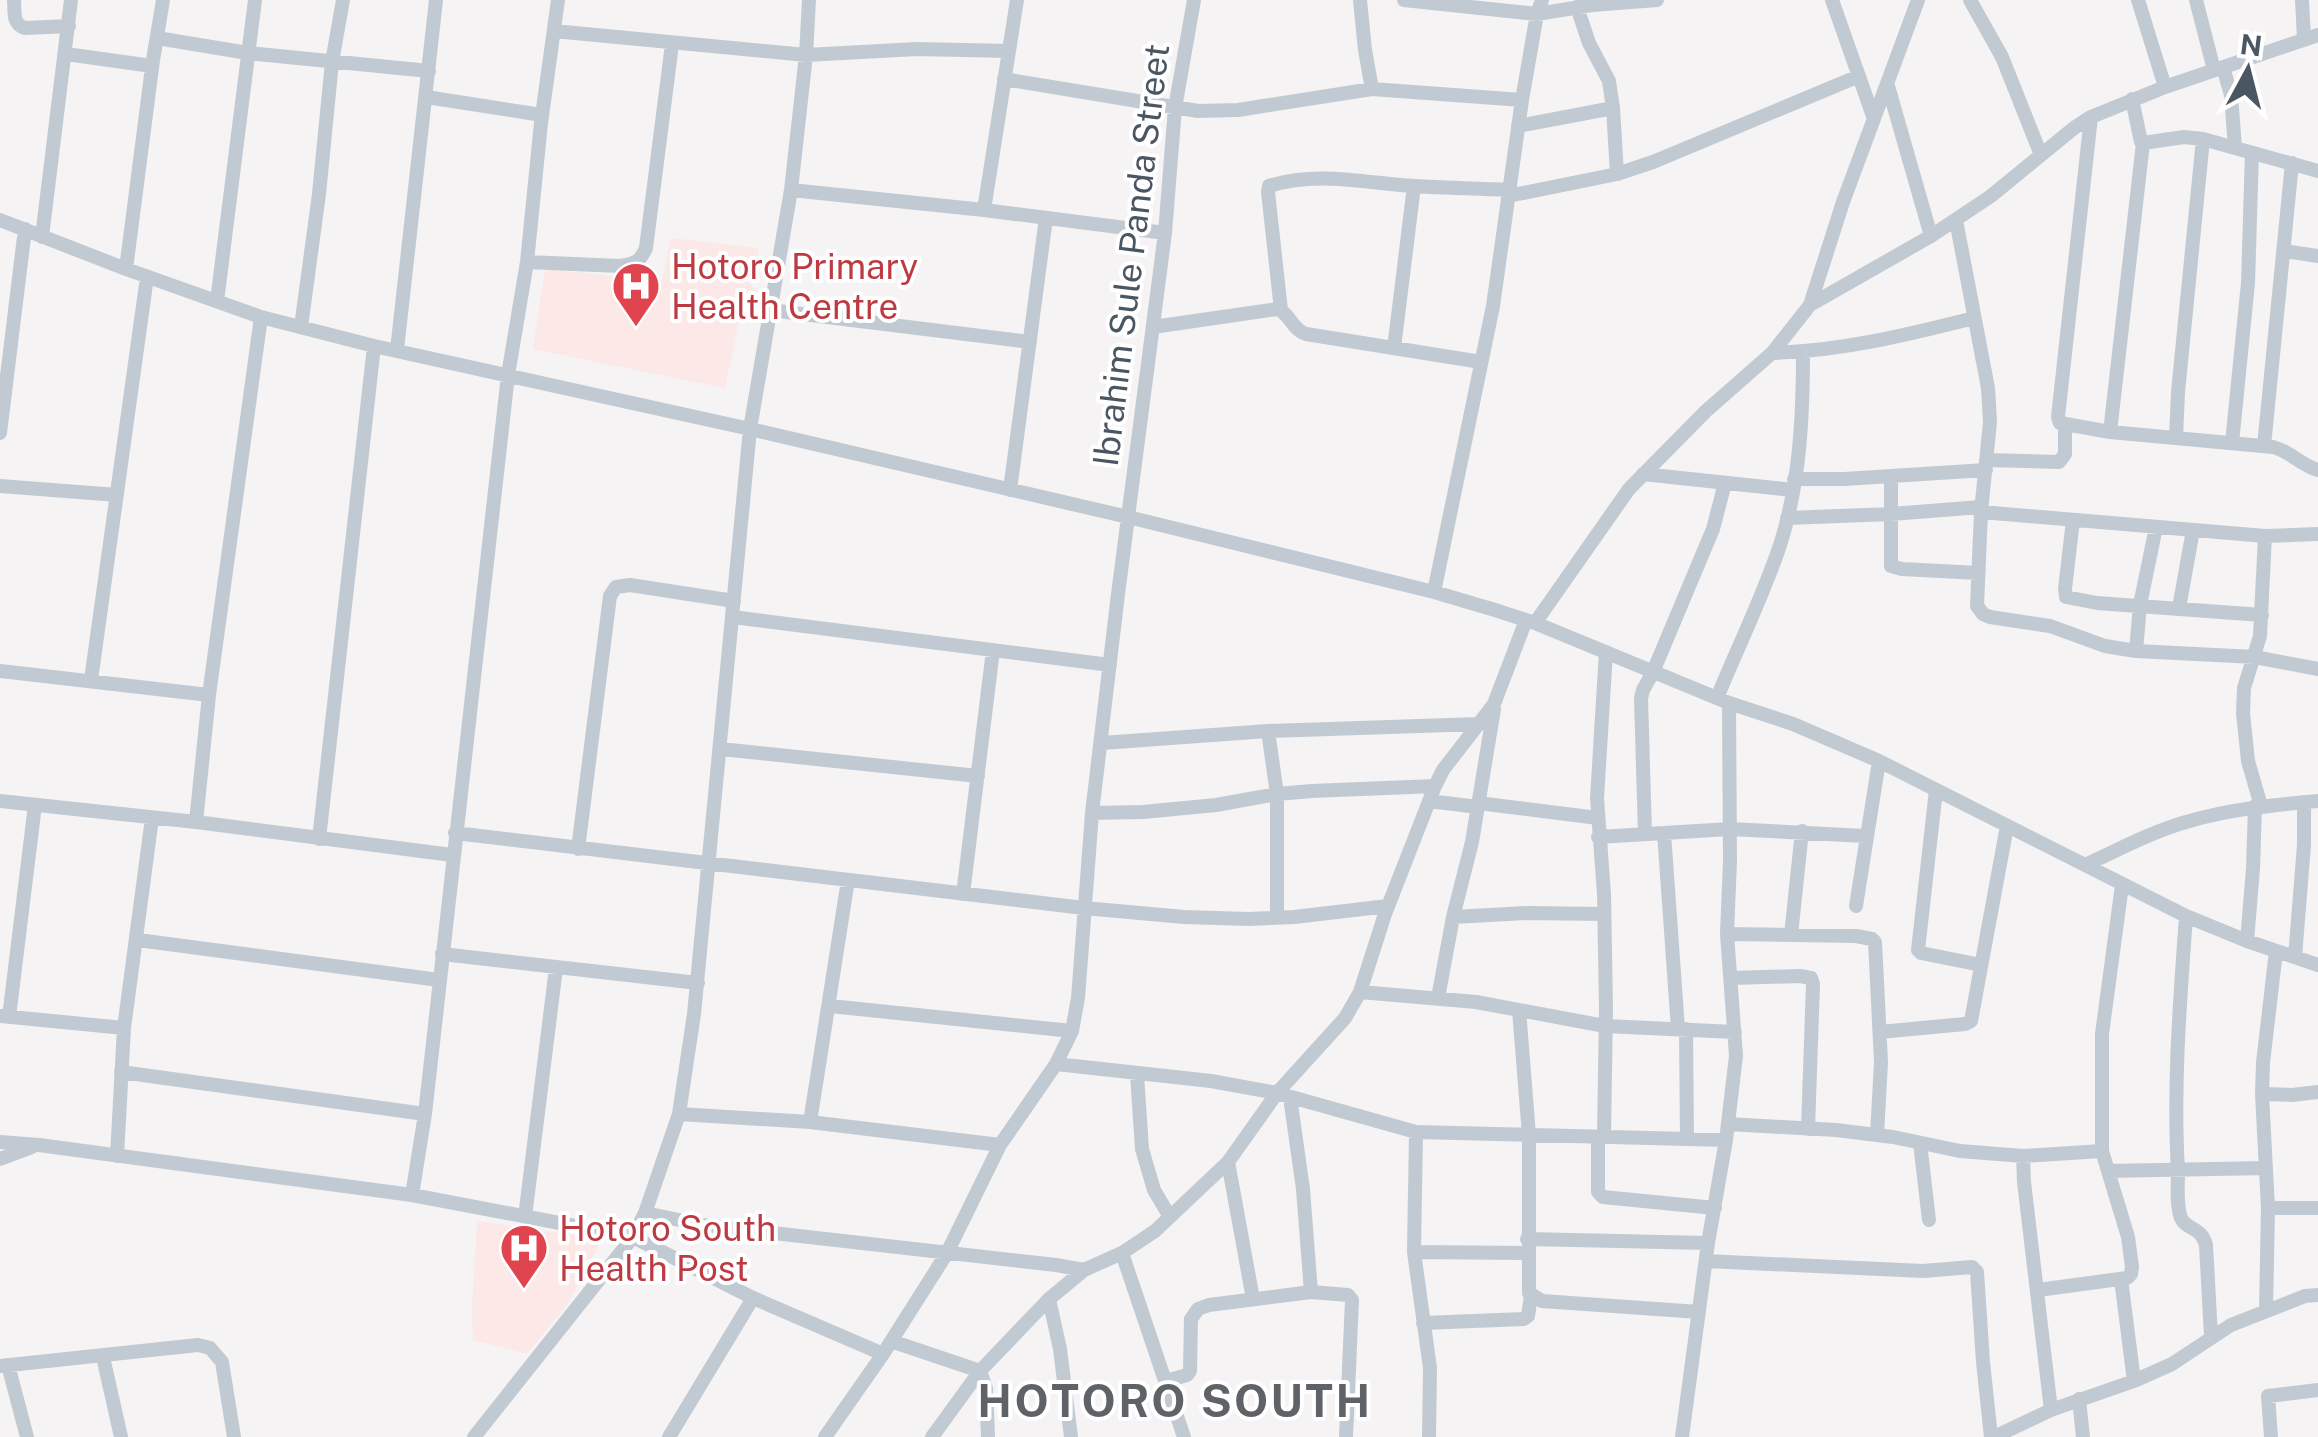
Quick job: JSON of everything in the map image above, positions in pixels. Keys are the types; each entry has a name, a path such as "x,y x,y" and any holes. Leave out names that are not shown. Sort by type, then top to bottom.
{"street":[{"path":"14,0 19,26 69,26"},
{"path":"42,237 72,0"},
{"path":"126,270 163,0"},
{"path":"217,302 254,0"},
{"path":"301,326 332,62 344,0"},
{"path":"397,350 436,0"},
{"path":"412,1195 425,1114 508,375 527,262 558,0"},
{"path":"474,1437 634,1237 680,1114 698,984 750,429 791,190 809,0"},
{"path":"984,210 1016,0"},
{"name":"Ibrahim Sule Panda Street","path":"826,1437 946,1253 1000,1145 1056,1064 1072,1031 1092,813 1166,233 1175,108 1194,0"},
{"path":"1360,0 1372,89"},
{"path":"1404,0 1540,7 1657,0"},
{"path":"1832,0 1874,119"},
{"path":"1438,998 1472,842 1494,704 1530,622 1629,489 1772,353 1810,305 1843,202 1918,0"},
{"path":"1970,0 2002,57 2041,155"},
{"path":"2138,0 2165,86"},
{"path":"2196,0 2231,96 2235,148"},
{"path":"1810,305 1956,220 2091,117 2165,86 2311,37 2302,0"},
{"path":"1434,592 1492,306 1522,100 1540,7"},
{"path":"1577,7 1589,43 1609,81 1616,174"},
{"path":"554,31 806,55 917,49 1009,51"},
{"path":"157,38 248,53 429,71"},
{"path":"527,262 620,266 634,264 641,258 646,248 672,44"},
{"path":"66,54 152,66"},
{"path":"1481,362 1299,332 1281,310 1270,186 1305,178 1330,178 1509,193 1616,174 1858,76"},
{"path":"1004,80 1198,111 1238,110 1372,89 1522,100"},
{"path":"1888,86 1931,236"},
{"path":"426,96 542,115"},
{"path":"2110,432 2143,144 2132,100"},
{"path":"1518,126 1613,108"},
{"path":"2091,117 2060,422 2110,432 2264,446 2284,450 2318,470"},
{"path":"2143,144 2184,137 2318,171"},
{"path":"2176,438 2203,140"},
{"path":"2232,443 2248,283 2252,153"},
{"path":"2264,446 2292,164"},
{"path":"1394,348 1414,186"},
{"path":"791,190 1166,233"},
{"path":"1010,490 1046,218"},
{"path":"0,220 261,317 1128,517 1434,592 1530,622 1879,761 2186,916 2318,966"},
{"path":"1956,220 1988,388 1990,422 1976,606 1983,614 2050,626 2105,646 2255,656 2318,669"},
{"path":"0,434 24,229"},
{"path":"2284,251 2318,256"},
{"path":"91,680 147,277"},
{"path":"770,310 1030,342"},
{"path":"1153,327 1281,310"},
{"path":"196,822 209,694 261,317"},
{"path":"1772,353 1803,352 1910,334 1974,318"},
{"path":"319,840 374,346"},
{"path":"1682,1437 1736,1056 1727,934 1730,829 1723,700 1787,518 1803,416 1803,352"},
{"path":"1643,474 1725,483 1794,484 2059,462 2065,454 2065,424"},
{"path":"1891,476 1891,566 1978,573"},
{"path":"1644,834 1641,698 1714,529 1725,483"},
{"path":"0,486 117,495"},
{"path":"1787,518 1981,510 2265,536 2318,534"},
{"path":"2073,520 2066,598 2262,615"},
{"path":"2136,651 2140,606 2156,527"},
{"path":"2179,608 2193,530"},
{"path":"2247,941 2258,806 2248,761 2244,688 2255,656 2262,615 2265,536"},
{"path":"578,848 610,596 616,587 630,586 733,609 1110,665"},
{"path":"963,894 993,650"},
{"path":"1606,652 1597,798 1606,1026 1598,1192 1603,1197 1715,1208"},
{"path":"0,671 209,694"},
{"path":"932,1437 980,1371 1049,1299 1084,1270 1144,1239 1228,1162 1345,1018 1360,992 1388,906 1435,786 1494,704"},
{"path":"1102,742 1268,731 1478,724"},
{"path":"1268,731 1277,794 1277,918"},
{"path":"720,748 978,776"},
{"path":"1856,906 1879,761"},
{"path":"1092,813 1216,805 1277,794 1435,786"},
{"path":"1936,790 1918,950 1981,965"},
{"path":"0,801 452,855"},
{"path":"1430,801 1598,818"},
{"path":"2085,866 2185,822 2258,806 2311,802 2295,956"},
{"path":"36,805 4,1016 124,1028"},
{"path":"117,1156 124,1028 152,818"},
{"path":"1880,1032 1970,1022 2008,826"},
{"path":"1598,836 1730,829 1865,836"},
{"path":"1791,935 1802,831"},
{"path":"1664,833 1682,1029 1687,1139"},
{"path":"455,834 1184,917 1277,918 1388,906"},
{"path":"810,1122 848,880"},
{"path":"2038,1290 2127,1278 2131,1274 2128,1236 2102,1152 2102,1034 2122,885"},
{"path":"1453,917 1604,914"},
{"path":"2186,916 2175,1116 2180,1216 2200,1232 2206,1245 2211,1336"},
{"path":"1727,934 1856,936 1875,942 1881,1062 1877,1135"},
{"path":"138,940 439,980"},
{"path":"2266,1311 2268,1208 2262,1094 2276,951"},
{"path":"442,954 698,984"},
{"path":"525,1216 556,968"},
{"path":"1731,978 1811,978 1808,1129"},
{"path":"1360,992 1438,998 1606,1026 1734,1032"},
{"path":"830,1006 1072,1031"},
{"path":"1518,1010 1528,1135 1528,1292 1542,1302 1699,1312"},
{"path":"1056,1064 1212,1081 1283,1095 1416,1132 1687,1139 1727,1132 1808,1129 1877,1135 1960,1151 2024,1156 2102,1152"},
{"path":"121,1072 425,1114"},
{"path":"1137,1075 1142,1149 1154,1190 1170,1218"},
{"path":"2262,1094 2318,1092"},
{"path":"1283,1095 1303,1189 1312,1292"},
{"path":"680,1114 810,1122 1000,1145"},
{"path":"1416,1132 1414,1252 1430,1368 1430,1437"},
{"path":"0,1142 412,1195 634,1237 753,1298 887,1348 980,1371"},
{"path":"1920,1143 1928,1220"},
{"path":"0,1159 39,1145"},
{"path":"2024,1156 2051,1410"},
{"path":"1228,1162 1253,1299"},
{"path":"2108,1171 2266,1168"},
{"path":"2268,1208 2318,1208"},
{"path":"645,1213 703,1224 1084,1270"},
{"path":"1414,1252 1708,1244"},
{"path":"1122,1253 1184,1437"},
{"path":"1706,1261 1922,1271 1972,1267 1977,1272 1982,1362 1993,1437 2032,1429 2051,1410 2134,1381 2172,1364 2211,1336 2305,1296 2318,1295"},
{"path":"2120,1279 2134,1381"},
{"path":"1166,1381 1190,1371 1190,1319 1198,1309 1312,1292 1340,1293 1352,1300 1346,1437"},
{"path":"1423,1323 1524,1320 1531,1296"},
{"path":"669,1437 753,1298"},
{"path":"1049,1299 1072,1437"},
{"path":"27,1437 4,1366 198,1346 210,1348 222,1362 234,1437"},
{"path":"102,1357 121,1437"},
{"path":"980,1371 986,1388 988,1437"},
{"path":"2271,1437 2267,1397 2318,1390"},
{"path":"2079,1399 2083,1437"}],"shaded area":[{"name":"Hotoro Primary Health Centre","path":"671,238 759,248 752,287 757,291 754,306 742,305 725,388 533,349 545,269 662,281"},
{"name":"Hotoro South Health Post","path":"477,1221 602,1239 568,1303 527,1354 473,1340"}],"place":[{"name":"Hotoro Primary Health Centre","path":"636,328"},
{"name":"Hotoro South Health Post","path":"524,1290"}],"district":[{"name":"HOTORO SOUTH","path":"1175,1400"}]}
